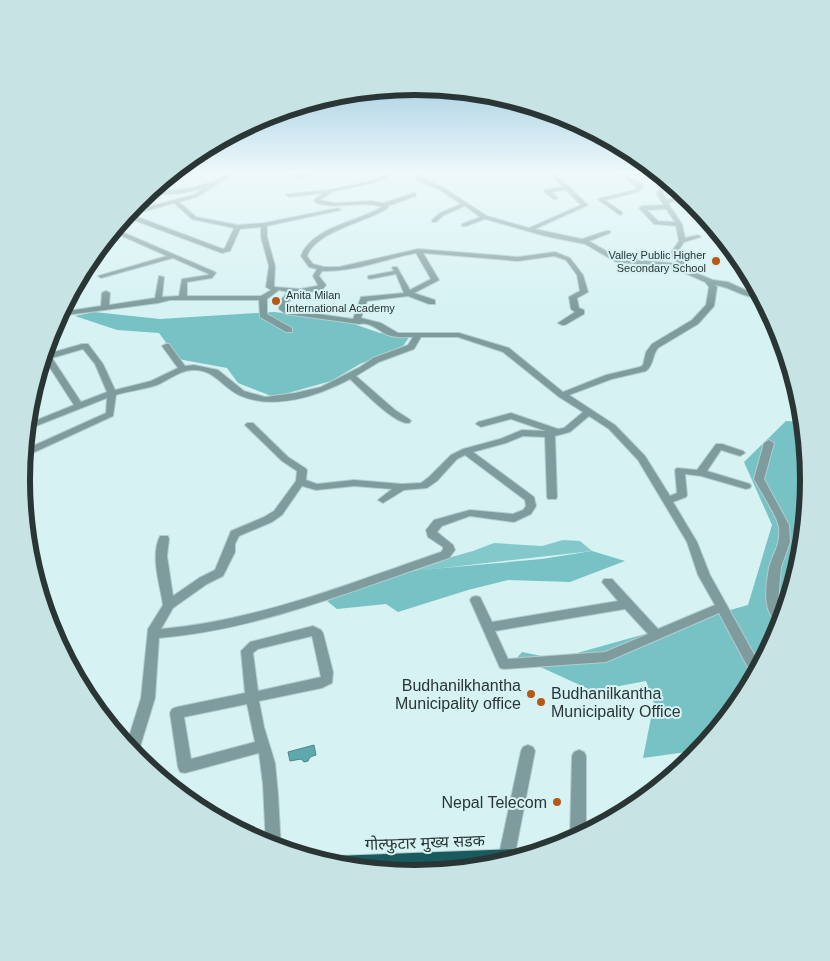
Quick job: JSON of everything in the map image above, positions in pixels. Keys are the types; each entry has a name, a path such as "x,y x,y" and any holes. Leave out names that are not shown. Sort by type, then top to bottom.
{"main road":[{"name":"गोल्फुटार मुख्य सडक","path":"383,864 474,860"}],"street":[{"path":"137,219 222,251 228,250 238,227"},
{"path":"198,219 238,227 264,225 293,219"},
{"path":"359,219 332,230 307,248 305,259 319,271 387,260 406,252 418,251 518,259 555,254 568,258 580,275 584,292 572,297 576,310 581,312 562,323"},
{"path":"464,225 480,219"},
{"path":"492,219 582,241 599,248 618,261 672,265 711,282 725,284 752,296"},
{"path":"531,229 551,219"},
{"path":"652,219 656,223 679,224"},
{"path":"676,219 679,224 682,241"},
{"path":"264,225 264,237 272,266 270,287 299,291"},
{"path":"582,241 608,232"},
{"path":"120,235 213,273 210,277 184,280 183,298"},
{"path":"562,395 609,378 643,370 647,366 650,352 655,346 695,322 710,306 711,282 675,258 673,254 682,241 698,238"},
{"path":"359,322 357,319 364,299 408,294 435,279 418,251"},
{"path":"101,276 173,256"},
{"path":"387,260 398,272 408,294 432,302"},
{"path":"319,271 316,276 322,285 319,288 291,293 284,301 283,309 286,312 378,325 391,333 460,335 506,350 562,395 612,427 642,458 692,542 704,575 753,664"},
{"path":"370,277 398,272"},
{"path":"158,301 162,277"},
{"path":"69,313 183,298 264,298 275,289"},
{"path":"105,308 106,292"},
{"path":"264,298 263,315 289,330"},
{"path":"34,424 112,393 154,383 183,369 194,367 214,372 241,393 265,400 295,396 324,389 376,360 411,346 418,335"},
{"path":"31,451 110,414 112,393 99,364 85,346 50,356"},
{"path":"166,346 183,369"},
{"path":"49,360 79,406"},
{"path":"350,375 392,412 406,421"},
{"path":"301,482 316,487 354,483 402,487 423,486 433,479 454,456 522,433 554,433 567,430 589,412"},
{"path":"481,424 511,416 554,433"},
{"path":"134,743 148,698 154,629 169,605 219,573 235,534 261,524 277,514 285,507 294,487 301,482 302,470 285,459 250,425"},
{"path":"552,497 554,433"},
{"path":"770,443 759,479 784,525 785,542 774,567 772,602 776,614"},
{"path":"700,472 719,446 740,453"},
{"path":"154,634 186,633 288,610 445,555 449,550 448,545 432,534 431,530 438,523 447,519 470,512 514,518 527,512 532,506 530,499 466,451"},
{"path":"667,500 682,496 680,470 700,472 746,486"},
{"path":"383,500 402,487"},
{"path":"164,539 161,556 169,605"},
{"path":"608,582 656,635"},
{"path":"476,600 504,664 606,657 722,607"},
{"path":"489,627 628,604"},
{"path":"263,746 185,767 177,713 253,696 322,683 327,679 317,633 306,632 251,647 248,651 253,696 255,717 268,764 273,838"},
{"path":"513,852 528,751"},
{"path":"578,829 579,756"}],"shaded area":[{"path":"94,312 160,319 274,312 342,320 380,333 410,336 403,346 360,364 331,381 274,397 238,383 227,368 178,359 159,333 117,330 75,316"},
{"path":"786,421 796,422 800,480 797,531 793,556 780,604 771,628 748,673 720,715 704,734 688,752 643,758 654,703 646,681 593,691 536,665 516,659 522,652 556,659 748,605 772,525 744,462"},
{"path":"563,540 580,541 592,551 417,571 416,567 494,543 542,546"},
{"path":"592,551 625,561 570,582 508,580 468,590 398,612 386,604 337,609 327,601 399,572 542,559"},
{"path":"314,745 316,755 310,757 308,761 304,762 301,759 290,761 288,752"}],"place":[{"name":"Valley Public Higher Secondary School","path":"716,261"},
{"name":"Anita Milan International Academy","path":"276,301"},
{"name":"Budhanilkhantha Municipality office","path":"531,694"},
{"name":"Budhanilkantha Municipality Office","path":"541,702"},
{"name":"Nepal Telecom","path":"557,802"}]}
